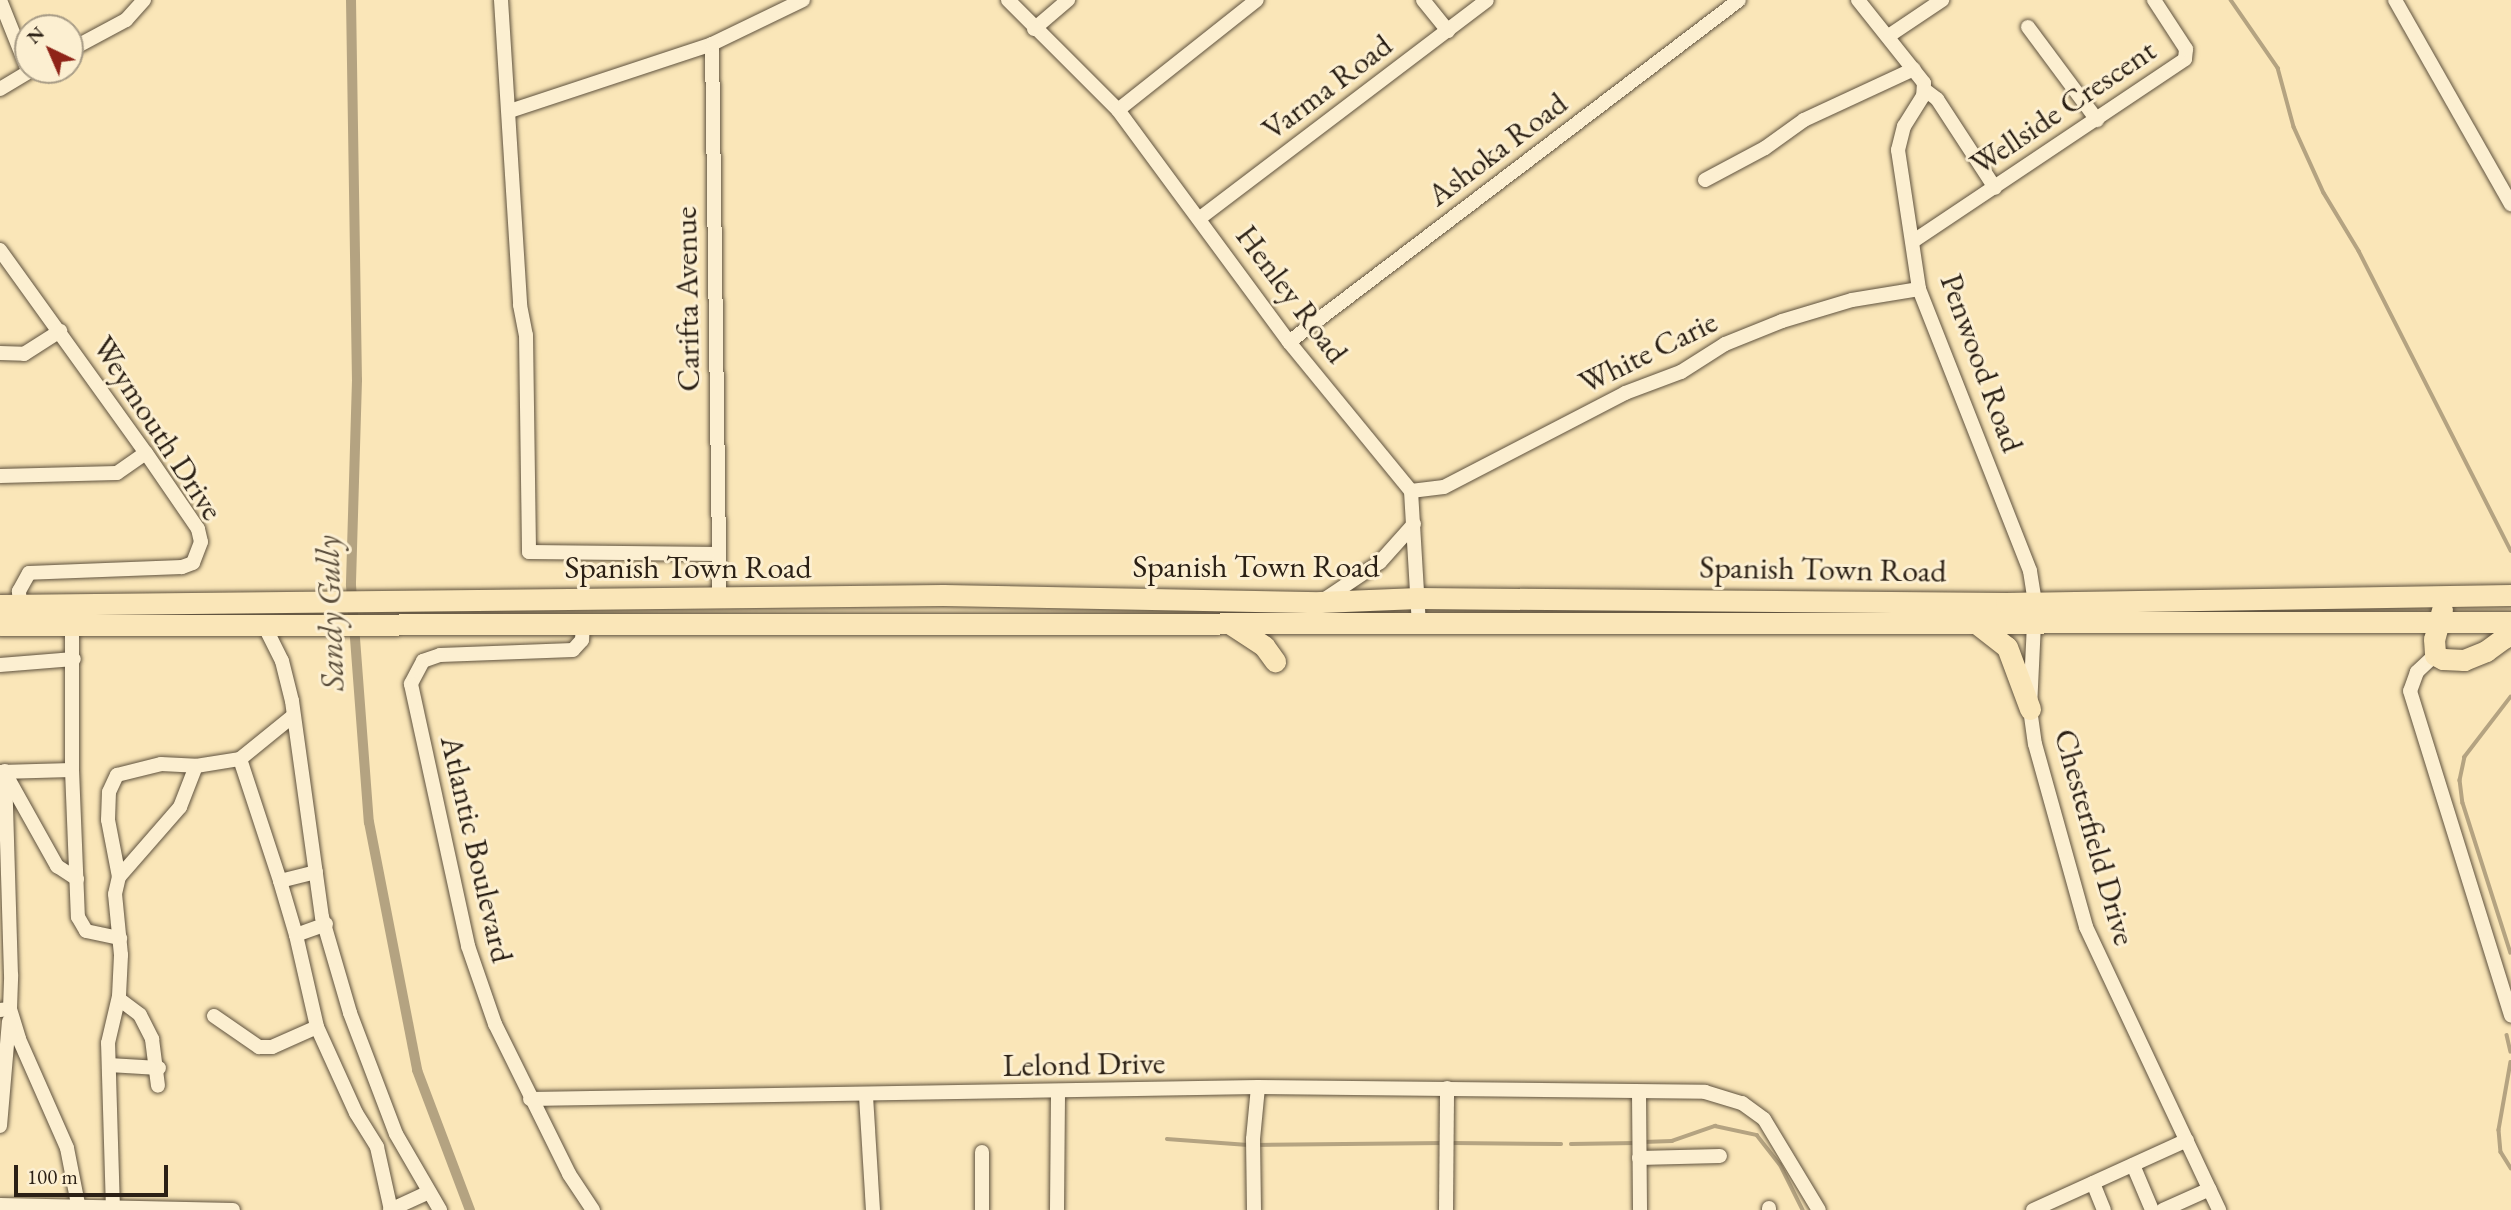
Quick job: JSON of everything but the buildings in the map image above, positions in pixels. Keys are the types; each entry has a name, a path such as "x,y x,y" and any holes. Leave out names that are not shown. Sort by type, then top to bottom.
{"highway":[{"name":"Spanish Town Road","path":"10,615 274,601 943,595 1319,613 1419,624 1760,625 1975,622 2033,612 2511,595"},
{"path":"943,595 944,622"},
{"path":"2449,596 2437,623 2435,655 2464,660 2486,651 2504,638 2511,623"},
{"name":"Spanish Town Road","path":"10,615 72,624 1228,623 1418,598 1596,599 2511,623"},
{"path":"1596,599 1602,608 1753,619 1760,625"},
{"path":"1975,622 2007,647 2030,709"},
{"path":"1228,623 1264,646 1275,661"}],"street":[{"path":"0,0 14,34"},
{"path":"84,42 126,20 144,0"},
{"path":"501,0 520,305 526,335 529,552 719,554"},
{"path":"510,111 712,44 803,0"},
{"name":"Henley Road","path":"1008,0 1034,29 1118,110 1289,342 1411,491"},
{"path":"1034,29 1068,0"},
{"path":"1118,110 1257,0"},
{"path":"1423,0 1448,31"},
{"name":"Varma Road","path":"1200,218 1487,0"},
{"name":"Ashoka Road","path":"1289,342 1739,0"},
{"path":"1858,0 1890,35 1925,90 1937,99 1995,188"},
{"path":"1890,35 1942,0"},
{"name":"Wellside Crescent","path":"1915,240 2185,59 2186,49 2154,0"},
{"path":"2395,0 2511,204"},
{"path":"2028,27 2097,120"},
{"name":"Carifta Avenue","path":"712,44 719,599"},
{"path":"1705,180 1765,148 1804,120 1914,69"},
{"name":"Penwood Road","path":"1925,90 1904,126 1898,150 1915,240 1919,289 2030,571 2033,612"},
{"name":"Weymouth Drive","path":"0,250 146,453 198,530 201,542 192,563 182,567 29,573 22,581 10,615"},
{"name":"White Carie","path":"1411,491 1444,487 1625,393 1681,372 1725,344 1759,330 1852,300 1919,289"},
{"path":"0,353 24,354 60,331"},
{"path":"0,476 117,473 146,453"},
{"path":"1411,491 1419,624"},
{"path":"1319,613 1380,562 1414,524"},
{"name":"Chesterfield Drive","path":"2033,612 2030,709 2038,757 2091,940 2219,1210"},
{"name":"Atlantic Boulevard","path":"583,622 582,640 573,650 440,655 423,661 411,684 468,946 495,1024 530,1099 593,1210"},
{"path":"263,623 282,662 326,924 372,1082 427,1193 440,1210"},
{"path":"72,624 72,770 78,917 86,931 120,938"},
{"path":"2435,655 2417,672 2410,691 2511,1016"},
{"path":"0,664 74,659"},
{"path":"113,1208 108,1043 118,999 120,938 115,894 118,877 108,820 108,792 117,775 161,764 195,766 240,759 293,716"},
{"path":"240,759 296,935 317,1027 356,1113 377,1147 390,1210 427,1193"},
{"path":"118,877 180,807 195,766"},
{"path":"2,771 72,770"},
{"path":"0,1126 5,1009 2,771"},
{"path":"2,771 57,866 77,879"},
{"path":"280,881 316,872"},
{"path":"296,935 326,924"},
{"path":"118,999 140,1015 152,1039 159,1068 158,1086"},
{"path":"5,1009 68,1148 78,1204"},
{"path":"214,1016 260,1047 272,1047 317,1027"},
{"path":"109,1065 159,1068"},
{"path":"1254,1210 1252,1158 1258,1087"},
{"name":"Lelond Drive","path":"530,1099 1058,1093 1258,1087 1705,1092 1754,1109 1784,1145 1819,1210"},
{"path":"1446,1210 1444,1154 1447,1088"},
{"path":"1057,1210 1058,1093"},
{"path":"1639,1093 1640,1210"},
{"path":"866,1096 873,1210"},
{"path":"2034,1210 2187,1140"},
{"path":"982,1152 982,1210"},
{"path":"1639,1158 1720,1156"},
{"path":"2133,1164 2152,1210"},
{"path":"2093,1182 2104,1210"},
{"path":"2163,1210 2210,1189"},
{"path":"0,1205 53,1207 78,1204 113,1208 233,1210"}],"waterway":[{"name":"Sandy Gully","path":"351,0 357,380 351,585 369,822 417,1070 470,1210"},
{"path":"2231,0 2278,68 2294,127 2324,193 2359,251 2511,551"},
{"path":"2511,697 2465,757 2460,780 2463,803 2511,953"},
{"path":"2507,1035 2511,1052"},
{"path":"2511,1062 2499,1130 2501,1152 2511,1168"},
{"path":"1643,1142 1672,1141 1715,1126 1757,1135 1780,1164 1803,1210"},
{"path":"1167,1139 1248,1145"},
{"path":"1256,1145 1444,1143"},
{"path":"1452,1143 1561,1144"},
{"path":"1571,1144 1636,1143"}]}
